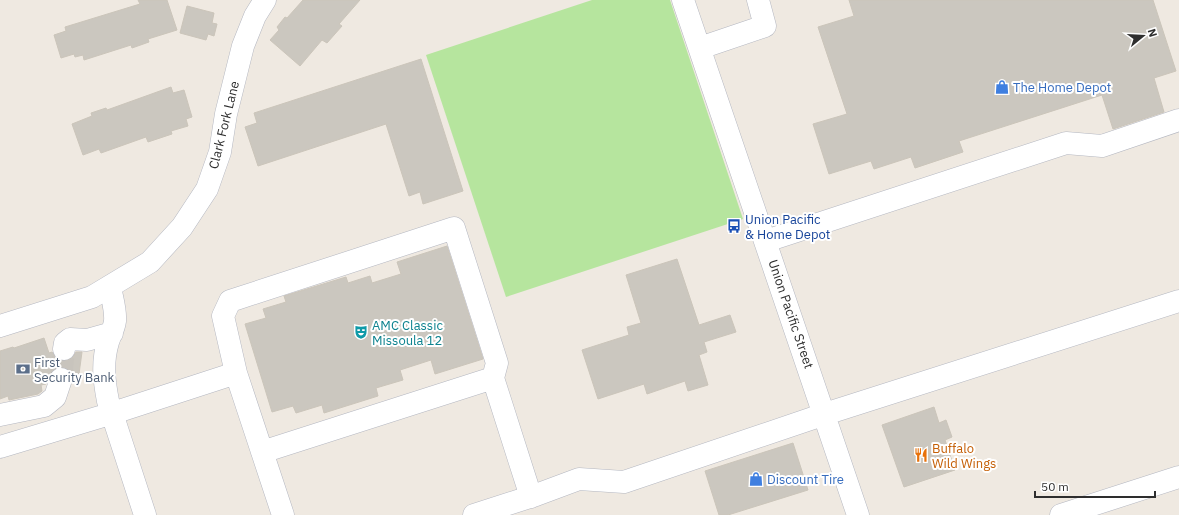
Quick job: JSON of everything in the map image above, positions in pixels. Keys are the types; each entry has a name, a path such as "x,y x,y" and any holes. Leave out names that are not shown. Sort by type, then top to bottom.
{"street":[{"name":"Clark Fork Lane","path":"0,326 92,297 150,262 182,227 207,189 220,152 226,114 243,46 255,16 265,0"},
{"name":"Union Pacific Street","path":"684,0 858,515"},
{"path":"700,48 765,26 758,0"},
{"path":"766,241 1066,143 1102,146 1179,120"},
{"path":"283,515 236,373 223,316 230,301 454,228 498,363 492,378 531,497"},
{"path":"110,287 115,321 108,343 104,370 105,387 145,515"},
{"path":"474,515 579,480 624,482 825,414 1179,301"},
{"path":"64,349 65,343 70,339 87,340 112,333"},
{"path":"0,447 113,414 236,373"},
{"path":"262,452 492,378"},
{"path":"0,415 44,406 55,397 61,379"},
{"path":"1062,515 1179,477"}],"green space":[{"path":"592,0 670,0 743,219 506,297 426,55"}],"building":[{"path":"138,0 167,0 177,30 148,39 149,42 132,48 131,45 84,60 83,55 75,57 74,54 61,58 54,35 66,31 65,27 140,4"},
{"path":"303,0 360,0 339,24 342,26 327,43 322,40 300,66 270,40 279,30 277,27 285,17 287,18"},
{"name":"The Home Depot","path":"849,0 1153,0 1176,71 1154,78 1164,112 1113,129 1102,95 959,141 963,152 915,168 911,157 874,169 871,161 829,174 813,124 847,114 818,27 854,16"},
{"path":"187,6 214,13 212,23 217,24 214,36 208,34 206,40 180,33"},
{"path":"421,59 463,191 423,204 420,192 409,196 386,124 258,166 245,127 257,123 254,113"},
{"path":"171,87 173,93 184,90 192,117 186,119 188,126 171,131 172,134 148,142 146,137 101,153 99,149 83,155 72,124 92,116 91,113 106,108 107,110"},
{"name":"AMC Classic Missoula 12","path":"447,246 483,359 435,374 431,360 400,370 403,380 376,388 378,396 324,413 322,405 296,413 293,406 272,412 245,324 266,318 263,309 286,302 284,296 346,277 348,283 370,276 372,283 401,274 397,262"},
{"path":"677,259 699,325 730,315 736,332 704,342 707,352 699,355 708,385 688,391 685,381 647,394 644,384 598,399 582,350 629,335 627,327 641,323 626,275"},
{"name":"First Security Bank","path":"44,338 49,353 52,352 56,358 62,361 69,361 76,352 82,352 79,374 73,376 70,370 65,367 58,367 52,370 46,384 41,385 42,391 38,394 9,400 8,396 0,399 0,351"},
{"name":"Buffalo Wild Wings","path":"934,407 939,423 946,420 952,437 945,440 955,470 904,487 882,425"},
{"path":"793,443 808,490 728,515 719,515 705,471"}],"tunnel":[{"path":"61,379 64,349"}],"place":[{"name":"The Home Depot","path":"1002,87"},
{"name":"Union Pacific & Home Depot","path":"734,226"},
{"name":"AMC Classic Missoula 12","path":"361,332"},
{"name":"First Security Bank","path":"23,369"},
{"name":"Buffalo Wild Wings","path":"921,455"},
{"name":"Discount Tire","path":"756,479"}]}
